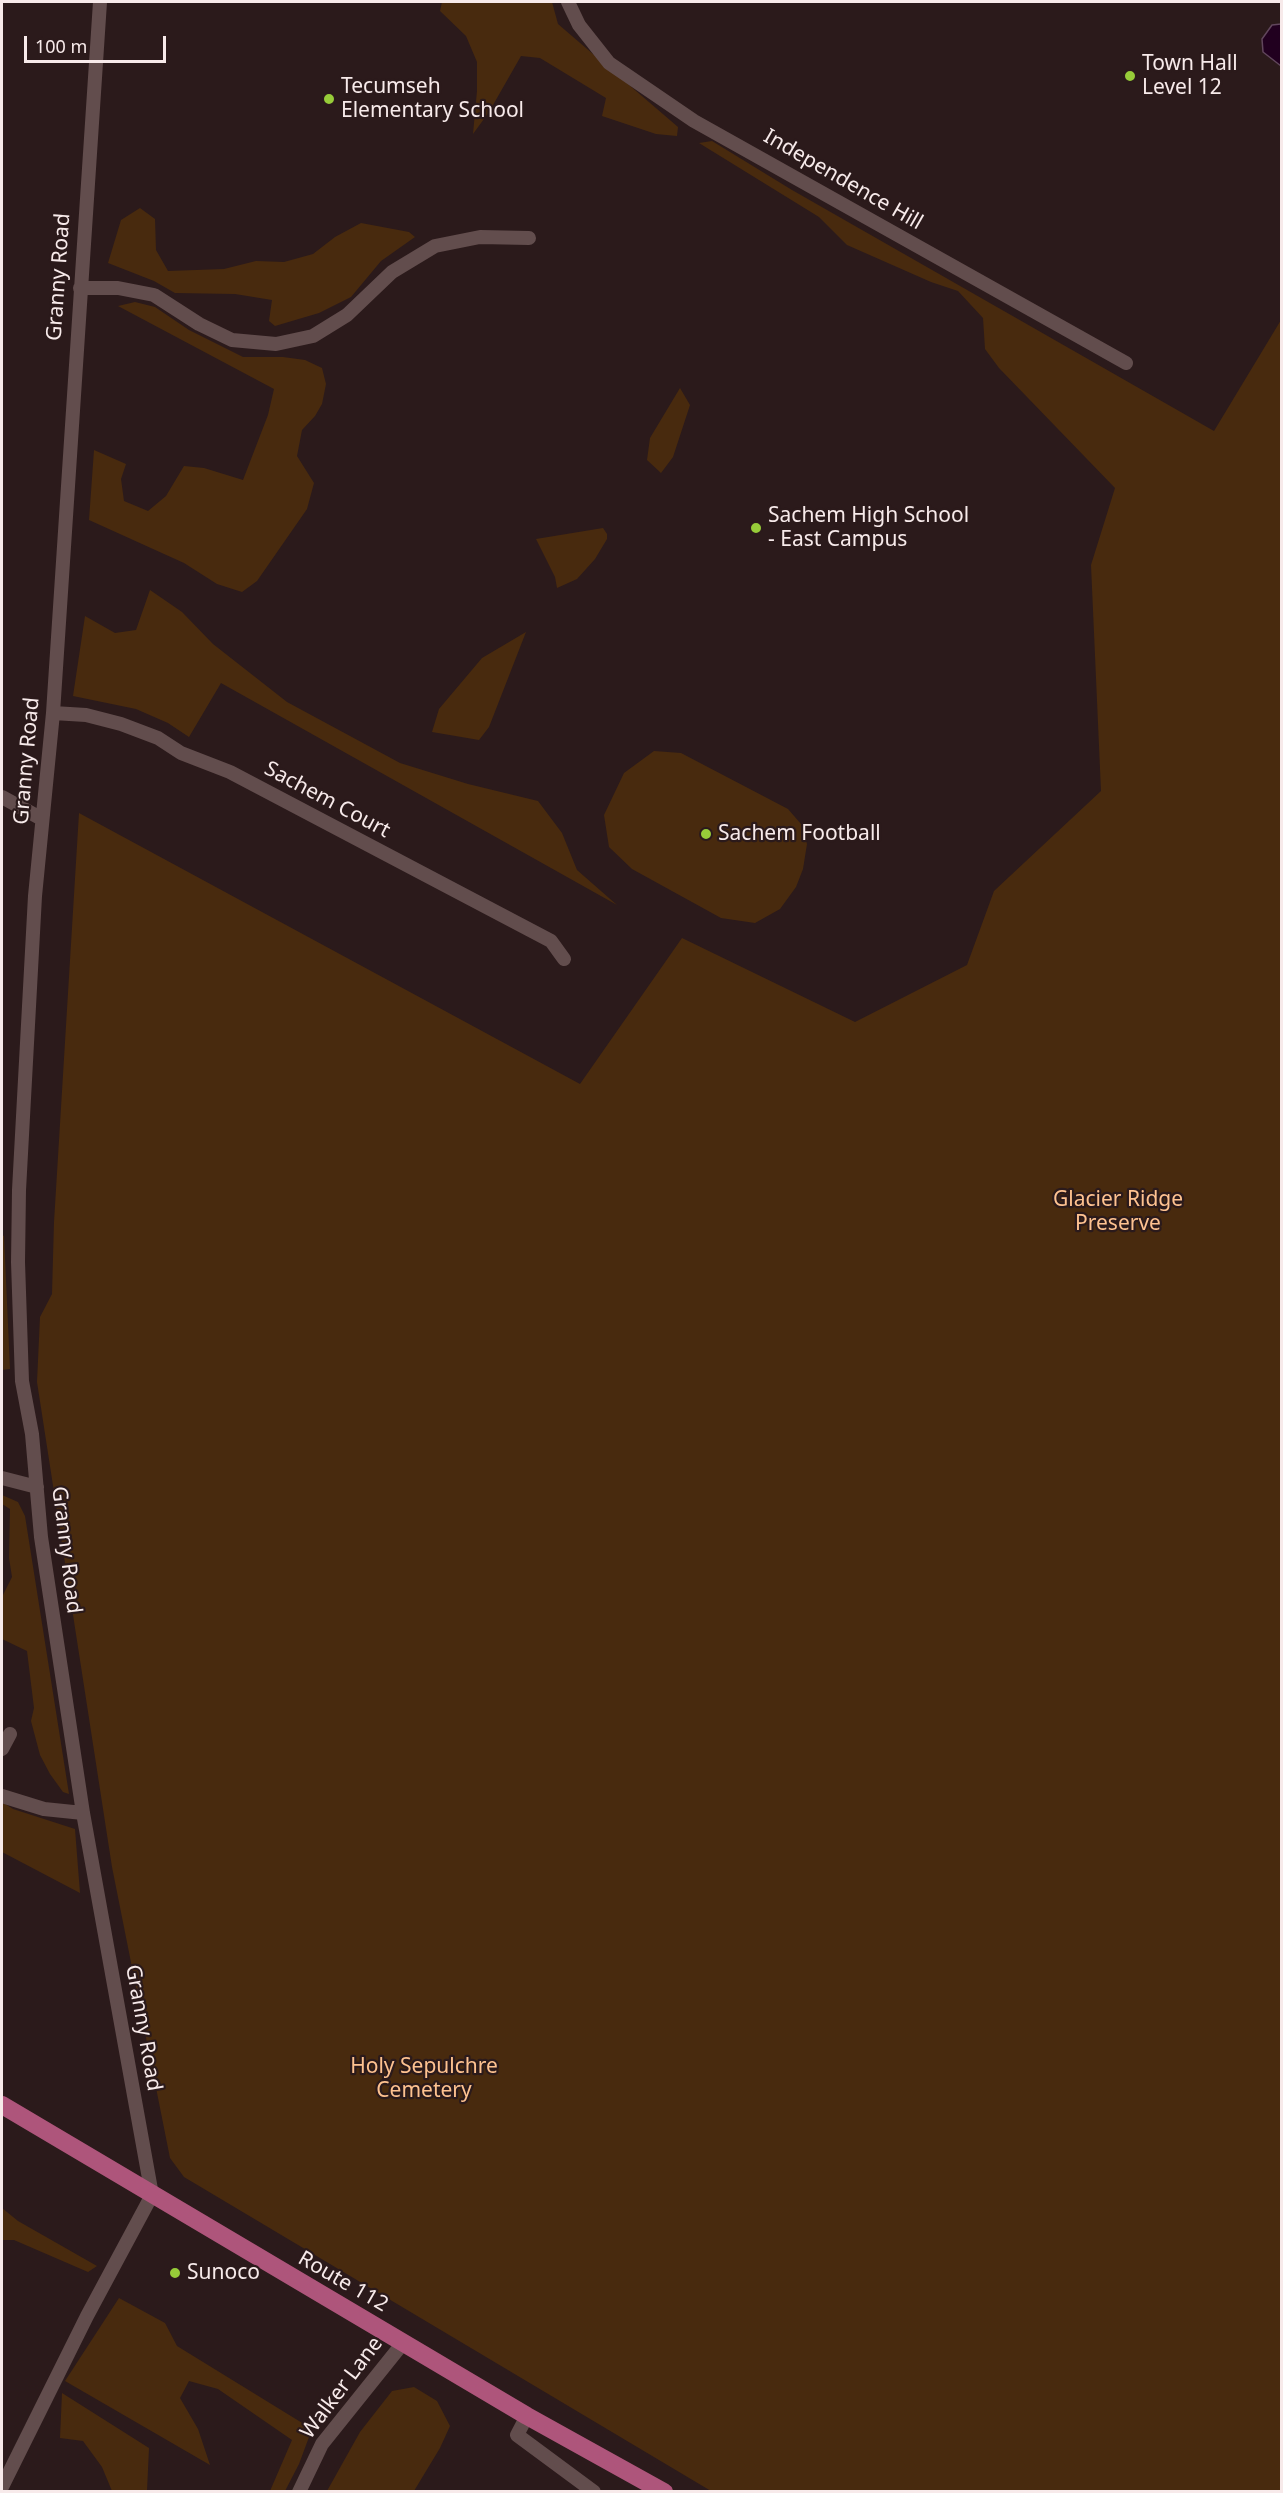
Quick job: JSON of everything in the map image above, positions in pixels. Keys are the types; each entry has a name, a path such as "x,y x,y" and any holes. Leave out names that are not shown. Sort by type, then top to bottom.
{"main road":[{"name":"Route 112","path":"2,2105 527,2416 664,2492"}],"street":[{"name":"Granny Road","path":"100,2 53,713 34,908 18,1202 22,1381 32,1434 41,1537 83,1813 152,2195"},
{"name":"Independence Hill","path":"568,2 579,25 609,63 694,121 1126,363"},
{"path":"80,288 118,288 154,295 199,324 232,340 276,344 313,336 347,315 392,272 435,246 480,237 529,238"},
{"name":"Sachem Court","path":"53,713 86,715 120,724 158,738 181,753 230,772 551,941 564,959"},
{"path":"2,797 42,819"},
{"path":"2,1478 37,1487"},
{"path":"2,1749 10,1734"},
{"path":"2,1796 44,1809 83,1813"},
{"path":"2,2487 87,2316 152,2195"},
{"name":"Walker Lane","path":"299,2492 322,2444 403,2343"},
{"path":"527,2416 517,2435 594,2492"}],"green space":[{"path":"442,2 552,2 558,24 678,127 677,136 656,134 602,116 606,98 540,58 521,56 489,112 473,134 477,62 466,36 440,11"},
{"path":"712,141 792,190 1214,431 1281,320 1281,2491 711,2491 184,2177 170,2158 112,1867 37,1382 40,1317 52,1294 54,1222 79,813 580,1084 682,938 855,1022 967,965 994,891 1101,791 1091,565 1115,488 999,368 985,349 983,318 958,291 931,282 847,245 819,217 699,143"},
{"path":"140,208 155,219 156,250 168,271 224,269 256,261 284,262 313,254 335,237 361,223 409,232 415,237 381,261 351,297 319,313 275,326 269,321 272,300 235,294 175,293 154,281 108,263 121,220"},
{"path":"135,302 155,307 189,330 243,357 283,357 305,360 322,368 326,384 322,404 302,430 297,456 314,483 307,509 257,581 242,592 217,584 184,563 89,520 94,450 126,464 121,479 124,501 148,511 166,496 184,466 204,468 243,480 268,415 274,389 118,306"},
{"path":"680,388 690,405 673,457 661,473 647,460 650,438"},
{"path":"603,528 607,539 595,559 577,579 557,588 555,577 536,539"},
{"path":"150,590 182,612 213,644 287,702 400,763 468,784 538,801 562,833 577,870 617,905 221,683 189,737 168,723 136,709 73,696 85,616 115,633 136,630"},
{"path":"526,632 489,727 479,740 432,732 439,709 482,658"},
{"name":"Sachem Football","path":"654,751 681,753 788,809 801,824 807,844 803,869 796,887 780,909 755,923 721,918 632,869 609,847 604,815 624,773"},
{"path":"2,1235 4,1236 10,1369 2,1370"},
{"path":"2,1495 18,1502 25,1516 69,1794 63,1792 40,1755 31,1721 34,1708 27,1651 2,1639 2,1597 12,1577 9,1558 10,1509 2,1504"},
{"path":"2,1802 13,1809 75,1829 80,1893 2,1852"},
{"path":"2,2208 18,2221 97,2266 88,2272 14,2240 2,2240"},
{"path":"119,2298 165,2323 177,2346 312,2429 299,2464 285,2491 270,2491 292,2440 218,2389 189,2381 180,2398 198,2429 210,2465 65,2381"},
{"path":"414,2387 437,2401 450,2426 440,2448 414,2491 327,2491 360,2432 392,2391"},
{"path":"62,2393 149,2448 147,2491 112,2491 102,2467 83,2441 60,2438"}],"shaded area":[{"path":"1282,24 1281,66 1263,52 1262,39 1272,25"}],"place":[{"name":"Town Hall Level 12","path":"1130,76"},
{"name":"Tecumseh Elementary School","path":"329,99"},
{"name":"Sachem High School - East Campus","path":"756,528"},
{"name":"Sachem Football","path":"706,834"},
{"name":"Sunoco","path":"175,2273"}],"park label":[{"name":"Glacier Ridge Preserve","path":"1118,1212"},
{"name":"Holy Sepulchre Cemetery","path":"424,2079"}]}
